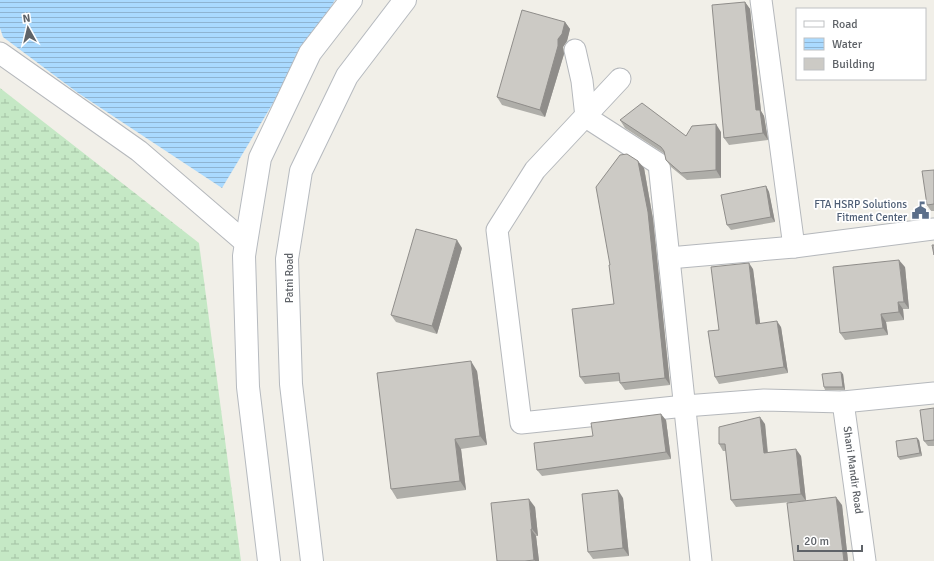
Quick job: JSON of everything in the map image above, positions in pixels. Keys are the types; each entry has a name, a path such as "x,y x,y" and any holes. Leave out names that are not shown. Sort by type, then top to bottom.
{"main road":[{"path":"269,561 248,387 244,256 260,158 310,53 351,0"},
{"name":"Patni Road","path":"312,561 291,384 287,266 301,171 346,76 405,0"}],"street":[{"path":"761,0 794,247"},
{"path":"575,50 582,81 586,117"},
{"path":"0,53 139,151 246,243"},
{"path":"620,79 535,170 497,230 522,423 685,406 764,400 844,402 934,393"},
{"path":"586,117 659,164 701,561"},
{"path":"669,258 794,247 934,229"},
{"name":"Shani Mandir Road","path":"844,402 865,561"}],"green space":[{"path":"0,88 199,243 241,561 0,561"}],"water":[{"path":"0,0 335,0 222,188 78,93 3,37 0,28"}],"building":[{"path":"745,2 756,110 760,110 763,133 724,138 712,5"},
{"path":"522,10 565,22 562,34 558,39 558,46 540,110 497,97"},
{"path":"642,103 686,136 692,126 716,124 716,170 681,173 666,160 664,151 661,147 620,120"},
{"path":"627,154 638,161 648,212 665,378 620,383 619,373 580,377 572,309 614,304 610,265 596,187 620,155"},
{"path":"934,170 934,204 927,205 922,171"},
{"path":"766,186 771,217 727,225 721,195"},
{"path":"416,229 457,240 432,326 391,315"},
{"path":"899,260 904,302 898,302 899,312 881,314 883,328 840,333 833,267"},
{"path":"749,263 756,324 777,321 784,367 715,377 708,331 719,330 711,267"},
{"path":"471,361 480,436 455,439 460,481 391,489 377,373"},
{"path":"841,372 843,387 824,387 822,374"},
{"path":"934,408 934,440 924,441 920,410"},
{"path":"661,414 666,452 537,470 534,443 593,436 591,423"},
{"path":"760,417 764,453 796,449 801,494 731,500 725,444 719,444 719,427"},
{"path":"917,438 920,453 898,457 896,441"},
{"path":"618,490 623,548 588,552 582,494"},
{"path":"836,497 844,561 794,561 787,503"},
{"path":"529,499 534,560 497,561 491,503"}],"place":[{"name":"FTA HSRP Solutions Fitment Center","path":"920,210"}]}
